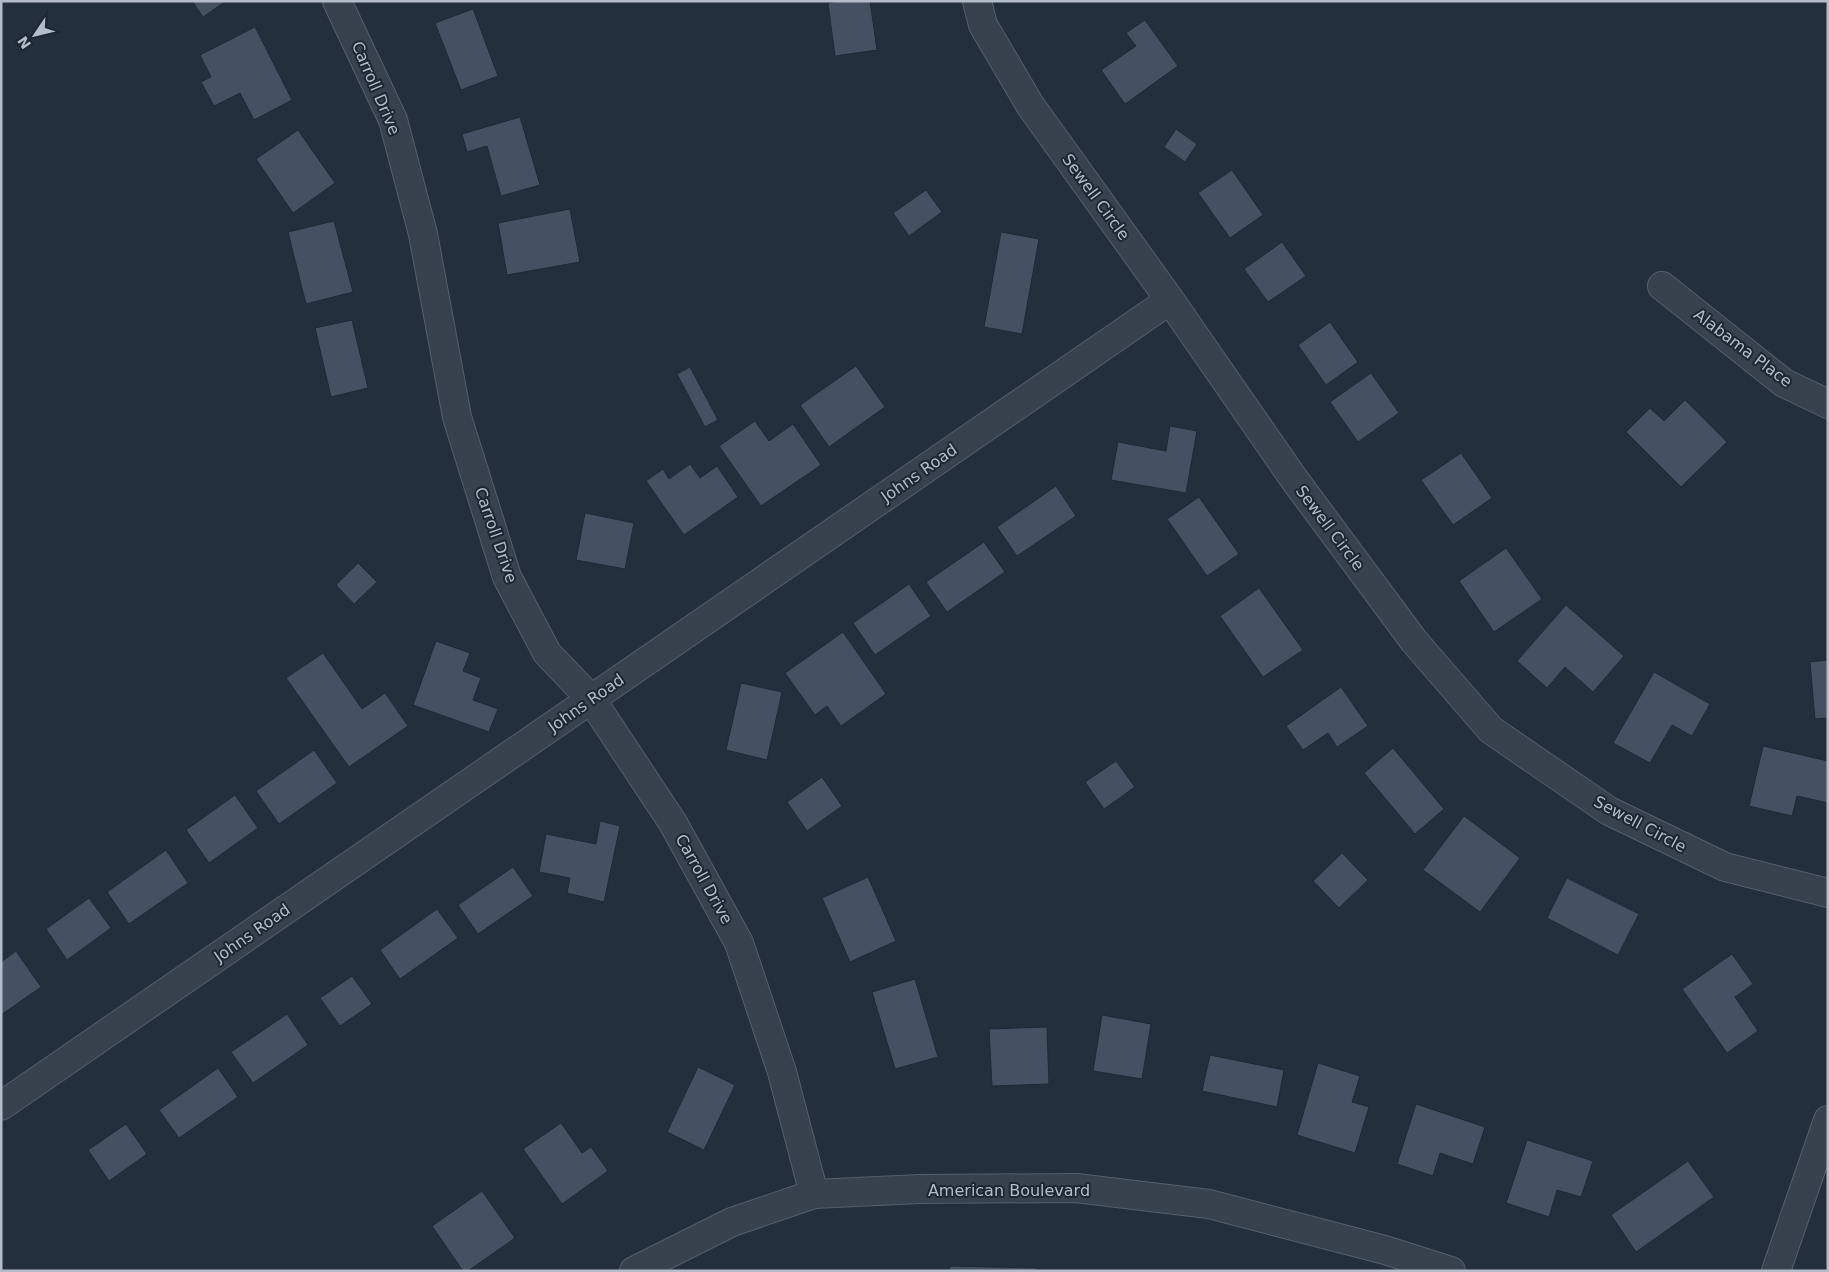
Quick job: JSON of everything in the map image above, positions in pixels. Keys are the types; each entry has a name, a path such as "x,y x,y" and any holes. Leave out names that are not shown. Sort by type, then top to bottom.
{"street":[{"name":"Carroll Drive","path":"337,1 393,120 423,234 457,417 507,577 548,653 591,700 673,823 739,943 782,1072 814,1194"},
{"name":"Sewell Circle","path":"977,1 983,25 1030,105 1170,300 1294,479 1414,641 1491,730 1609,811 1725,866 1828,893"},
{"name":"Alabama Place","path":"1662,286 1784,383 1828,404"},
{"name":"Johns Road","path":"1,1106 1170,300"},
{"path":"1776,1271 1828,1120"},
{"name":"American Boulevard","path":"634,1271 732,1222 814,1194 920,1190 1076,1188 1209,1204 1385,1250 1451,1271"}],"building":[{"path":"192,1 226,1 203,17"},
{"path":"838,1 870,1 877,50 835,56 828,3"},
{"path":"473,9 498,76 461,90 435,23"},
{"path":"1145,20 1178,66 1125,104 1101,70 1136,46 1126,33"},
{"path":"255,27 292,100 254,120 240,93 214,106 201,82 211,77 200,55"},
{"path":"520,117 540,185 501,196 487,146 467,152 462,134"},
{"path":"1176,129 1197,144 1185,162 1164,147"},
{"path":"298,130 335,183 293,213 256,159"},
{"path":"1232,170 1263,215 1230,238 1198,193"},
{"path":"926,190 942,212 909,236 893,213"},
{"path":"570,209 580,262 507,275 498,223"},
{"path":"334,221 353,292 306,304 288,232"},
{"path":"1001,232 1039,239 1022,334 984,327"},
{"path":"1282,242 1306,276 1268,302 1244,269"},
{"path":"352,320 368,388 331,397 315,328"},
{"path":"1330,322 1358,362 1326,385 1298,345"},
{"path":"856,366 885,407 829,447 800,405"},
{"path":"690,367 718,420 705,427 677,374"},
{"path":"1371,373 1399,413 1358,442 1330,402"},
{"path":"1685,400 1727,442 1681,487 1626,432 1650,408 1664,421"},
{"path":"755,421 769,441 793,424 821,465 761,506 719,446"},
{"path":"1170,426 1197,431 1186,493 1111,480 1118,442 1166,451"},
{"path":"1461,453 1492,498 1453,525 1421,480"},
{"path":"690,464 700,478 717,466 738,497 684,535 646,481 663,469 669,479"},
{"path":"1056,486 1076,516 1017,556 997,527"},
{"path":"1199,497 1239,554 1207,576 1167,519"},
{"path":"585,513 634,523 625,569 576,560"},
{"path":"984,542 1005,572 947,612 926,582"},
{"path":"1506,548 1542,599 1494,632 1459,581"},
{"path":"358,563 377,582 354,604 336,585"},
{"path":"909,584 931,616 875,655 853,623"},
{"path":"1259,588 1303,650 1263,677 1220,616"},
{"path":"1566,605 1624,656 1593,692 1565,667 1547,688 1517,661"},
{"path":"843,632 886,694 841,726 827,706 815,715 785,673"},
{"path":"436,641 470,653 463,671 481,678 473,700 498,709 489,732 413,705"},
{"path":"323,653 362,709 385,693 408,726 349,767 286,678"},
{"path":"1828,660 1828,718 1815,719 1810,662"},
{"path":"1654,672 1710,704 1692,736 1672,725 1650,763 1613,743"},
{"path":"741,683 782,692 767,760 726,750"},
{"path":"1341,687 1368,726 1337,747 1328,733 1303,750 1286,726"},
{"path":"1763,746 1828,761 1828,803 1797,796 1792,816 1749,806"},
{"path":"1393,748 1444,809 1415,834 1364,773"},
{"path":"314,750 337,783 279,824 256,791"},
{"path":"1116,761 1135,787 1104,809 1085,782"},
{"path":"822,777 842,806 807,831 787,802"},
{"path":"235,795 258,828 209,863 186,830"},
{"path":"1464,816 1520,858 1480,912 1423,870"},
{"path":"600,821 620,826 604,902 567,893 570,878 539,872 546,834 596,844"},
{"path":"166,850 188,883 129,924 107,892"},
{"path":"1342,853 1368,880 1339,908 1313,881"},
{"path":"513,867 533,896 478,934 458,905"},
{"path":"868,877 896,941 850,962 822,898"},
{"path":"1567,878 1639,914 1618,955 1547,918"},
{"path":"89,898 111,928 67,960 46,929"},
{"path":"437,909 458,938 400,979 380,950"},
{"path":"16,951 41,987 1,1015 1,962"},
{"path":"1732,954 1753,984 1735,997 1758,1031 1727,1053 1682,989"},
{"path":"352,976 372,1004 340,1026 320,998"},
{"path":"915,979 938,1057 895,1069 872,992"},
{"path":"287,1014 308,1045 253,1083 231,1052"},
{"path":"1102,1015 1151,1024 1142,1079 1093,1071"},
{"path":"1047,1027 1049,1084 992,1086 989,1029"},
{"path":"1210,1055 1284,1070 1277,1107 1202,1091"},
{"path":"1318,1063 1360,1076 1352,1102 1369,1107 1355,1153 1297,1135"},
{"path":"698,1067 735,1085 704,1150 667,1132"},
{"path":"218,1068 238,1097 179,1138 159,1110"},
{"path":"1416,1104 1485,1127 1473,1164 1440,1153 1433,1176 1397,1164"},
{"path":"561,1123 582,1153 591,1147 608,1171 562,1204 523,1149"},
{"path":"126,1124 147,1154 109,1181 88,1150"},
{"path":"1527,1140 1593,1161 1581,1197 1557,1190 1549,1217 1506,1203"},
{"path":"1688,1161 1714,1197 1636,1252 1611,1215"},
{"path":"482,1191 515,1238 468,1271 463,1271 432,1226"},
{"path":"950,1266 1037,1268 1037,1271 949,1271"}]}
